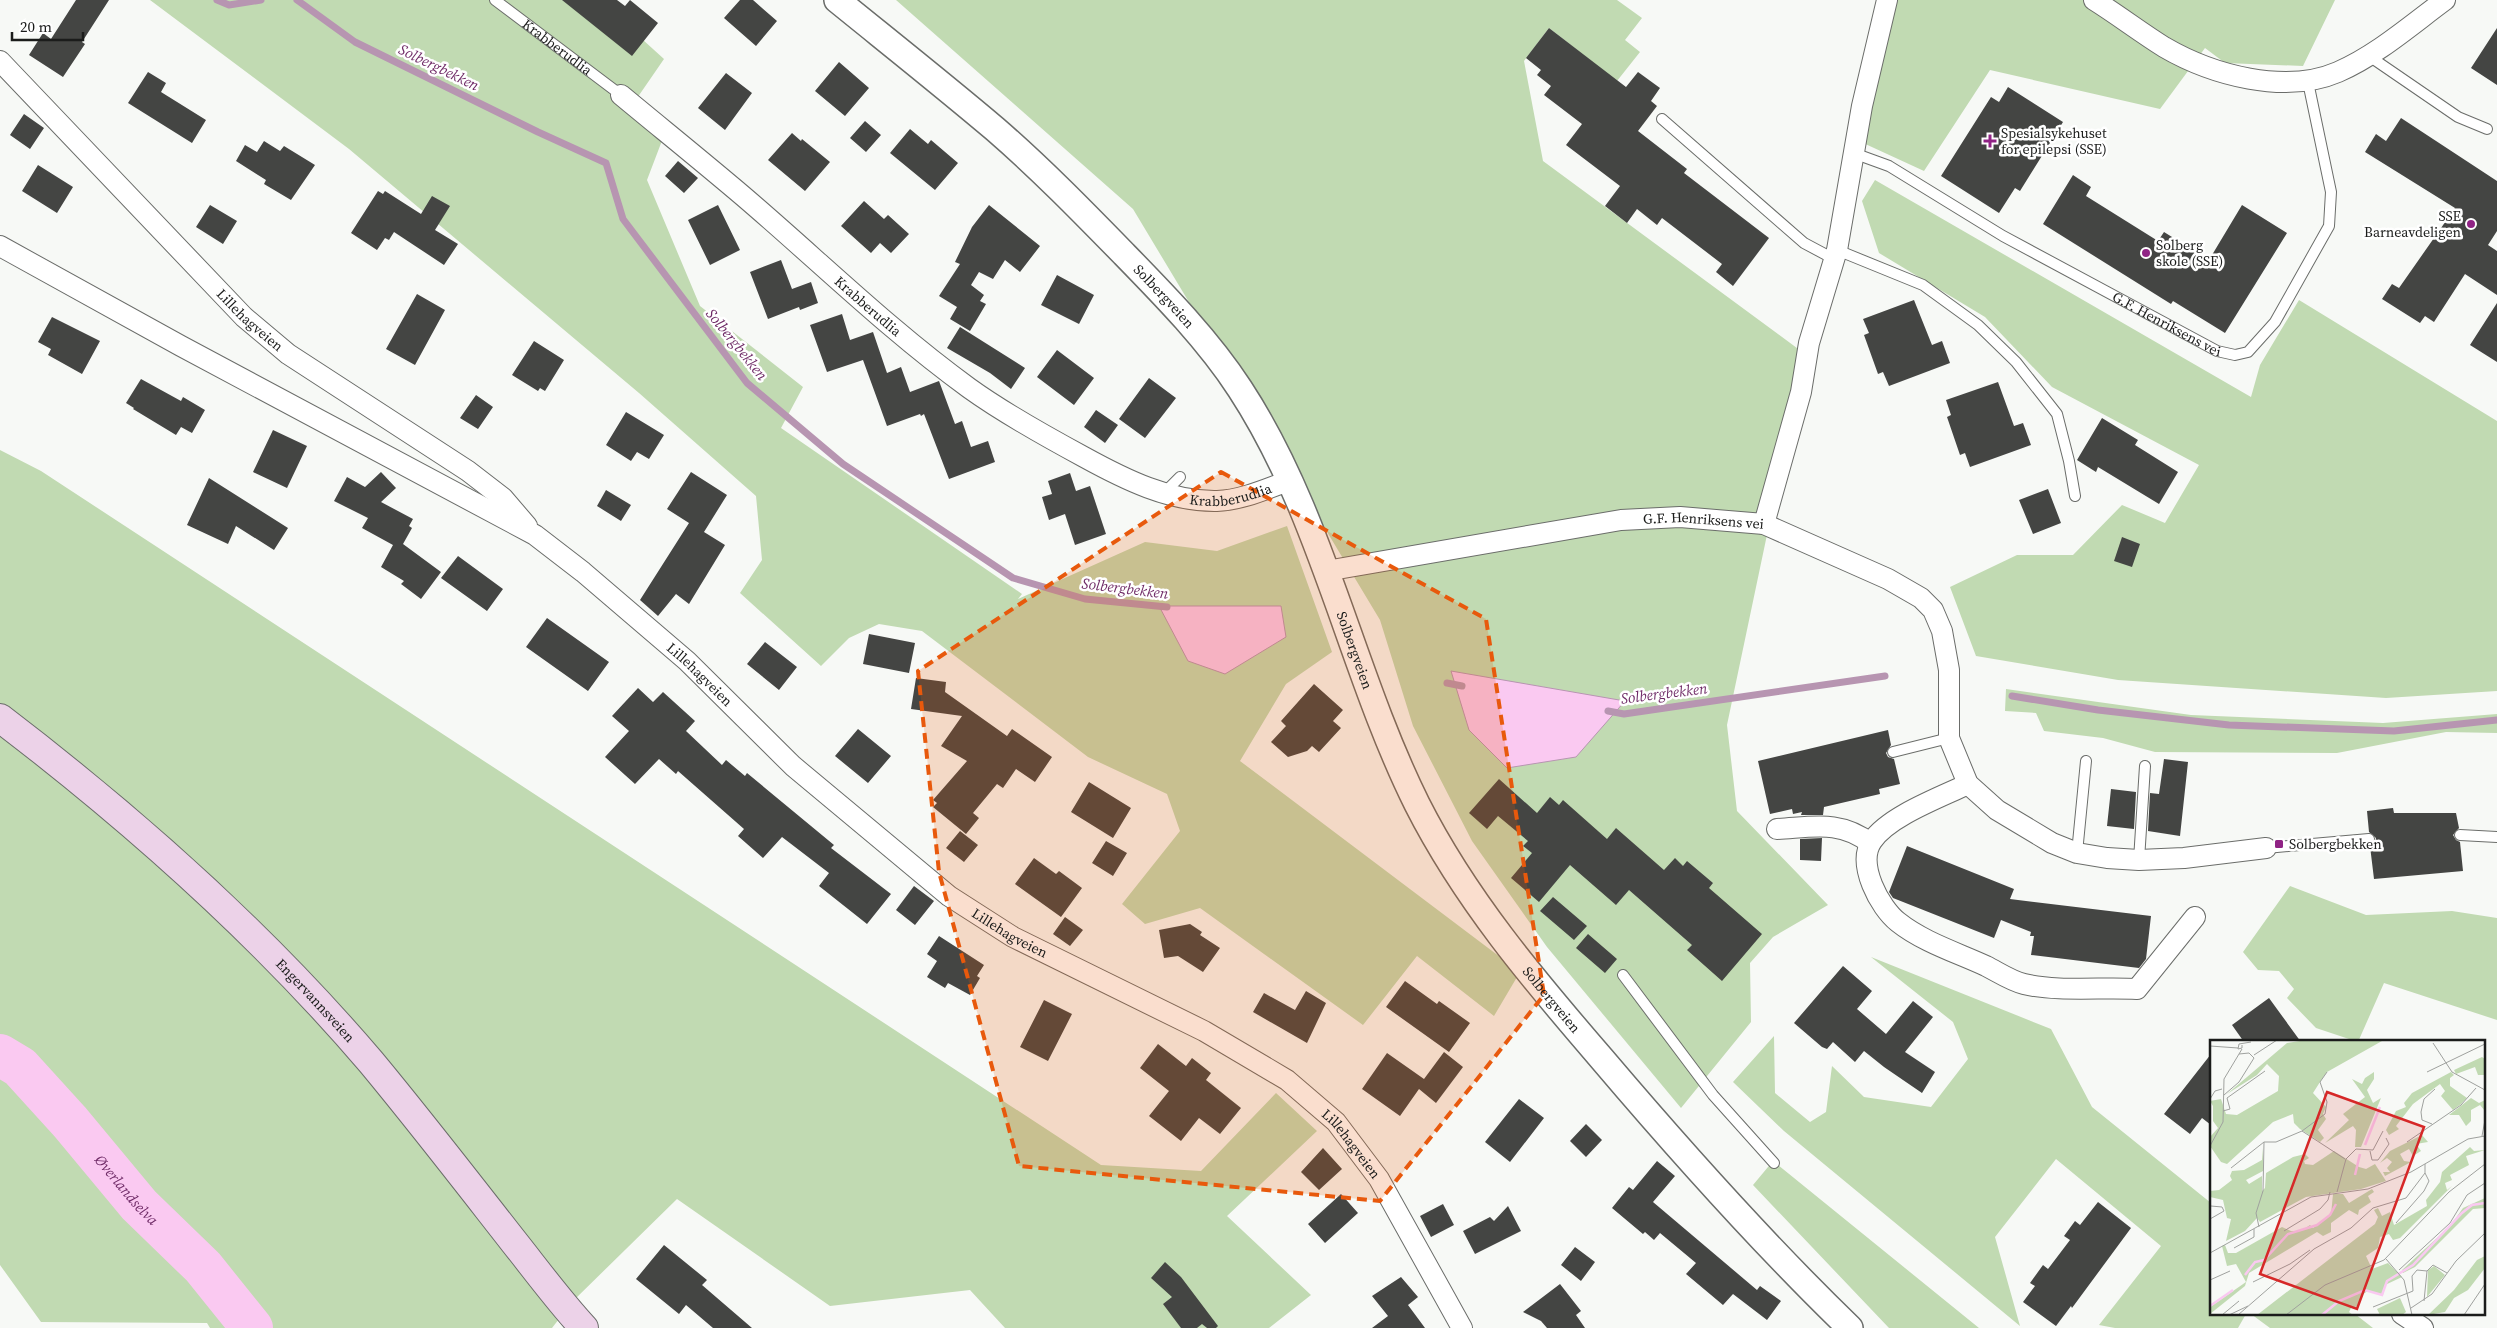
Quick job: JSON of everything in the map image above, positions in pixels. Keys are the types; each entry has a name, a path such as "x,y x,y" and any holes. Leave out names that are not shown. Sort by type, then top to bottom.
{"main road":[{"name":"Engervannsveien","path":"0,718 144,833 222,904 300,984 371,1062 584,1328"}],"street":[{"name":"Solbergveien","path":"836,0 998,132 1077,206 1151,281 1203,340 1240,388 1291,480 1391,747 1435,839 1499,935 1669,1139 1760,1237 1850,1328"},
{"name":"G.F. Henriksens vei","path":"1326,571 1622,520 1680,517 1764,524 1801,392 1808,343 1836,254 1856,154 1862,106 1886,0"},
{"path":"2094,0 2165,48 2221,72 2264,81 2308,82 2338,72 2369,56 2445,0"},
{"name":"Lillehagveien","path":"0,61 244,317 288,354 468,471 503,498 535,535"},
{"name":"Krabberudlia","path":"621,95 743,196 848,289 969,388 1042,434 1112,472 1164,493 1217,500 1246,496 1291,480"},
{"name":"Lillehagveien","path":"0,246 180,346 535,535 583,572 687,661 793,766 949,896 1013,937 1204,1031 1287,1080 1336,1122 1379,1178 1462,1328"},
{"path":"1764,524 1888,579 1921,598 1933,610 1942,631 1949,670 1949,738 1968,784 1997,810 2052,843 2077,853 2139,860 2184,858 2266,848"},
{"path":"1968,784 1904,816 1882,830 1870,843 1867,862 1870,880 1877,897 1898,922 2023,984 2053,987 2137,989 2195,917"},
{"path":"1778,829 1840,826 1857,833 1870,843"},
{"path":"2405,1316 2423,1328"}],"lane":[{"name":"Krabberudlia","path":"495,0 621,95"},
{"path":"2369,56 2458,117 2487,129"},
{"name":"G.F. Henriksens vei","path":"1856,154 1889,166 2004,236 2217,351 2234,355 2248,352 2275,322 2329,226 2331,192 2308,82"},
{"path":"1662,119 1804,243 1923,285 1978,325 2016,362 2057,414 2069,461 2075,496"},
{"path":"1164,493 1180,477"},
{"path":"1893,752 1949,738"},
{"path":"2077,853 2086,761"},
{"path":"2139,860 2145,766"},
{"path":"2460,835 2497,836"},
{"path":"2266,848 2369,839"},
{"path":"1622,975 1713,1095 1774,1163"}],"highlighted area":[{"path":"1221,472 1486,619 1544,995 1380,1201 1019,1166 939,872 918,671"}],"green space":[{"path":"150,0 599,0 664,59 633,104 663,138 647,180 700,306 803,387 781,428 1022,594 1018,599 1145,542 1217,551 1287,526 1332,652 1286,684 1240,761 1520,972 1494,1016 1417,956 1363,1025 1200,908 1145,924 1122,904 1180,831 1167,794 1088,757 922,631 879,624 849,638 821,666 740,593 762,560 756,496 639,393 349,149"},
{"path":"896,0 1617,0 1642,18 1625,40 1640,52 1617,81 1549,28 1524,61 1543,161 1805,354 1727,725 1737,811 1828,905 1773,937 1750,963 1751,1022 1681,1108 1547,947 1472,841 1413,726 1380,620 1133,209"},
{"path":"1891,0 2335,0 2303,66 2225,63 2205,48 2160,109 1990,70 1924,171 1861,142"},
{"path":"1875,180 2251,397 2260,365 2299,300 2497,421 2497,691 2386,698 2118,680 1976,656 1950,587 2017,555 2073,555 2122,505 2165,523 2199,465 2052,387 1985,317 1879,253 1862,201"},
{"path":"0,450 41,471 1101,1165 1201,1171 1276,1093 1317,1131 1227,1216 1311,1295 1269,1328 1005,1328 970,1290 830,1306 677,1199 573,1301 552,1328 210,1328 207,1323 41,1322 0,1265"},
{"path":"2006,689 2191,715 2383,723 2497,714 2497,733 2446,732 2337,753 2155,752 2103,738 2044,731 2036,713 2005,711"},
{"path":"2290,886 2366,915 2452,911 2497,918 2497,1020 2384,983 2359,1040 2352,1040 2316,1028 2287,998 2294,989 2279,971 2258,970 2243,952"},
{"path":"1871,957 2051,1029 2092,1107 2210,1202 2210,1316 2245,1316 2238,1328 2115,1328 2099,1325 2161,1246 2056,1159 1995,1237 2020,1326 1784,1131 1733,1082 1774,1036 1775,1093 1810,1122 1826,1112 1832,1066 1864,1097 1931,1107 1968,1059 1953,1022"},
{"path":"1773,1161 1979,1328 1889,1328 1753,1185"},
{"path":"2254,1316 2358,1316 2373,1328 2270,1328"}],"shaded area":[{"path":"1159,606 1281,606 1286,637 1225,674 1188,661"},
{"path":"1451,671 1625,701 1576,757 1507,768 1469,730"}],"building":[{"path":"76,0 109,0 82,42 85,44 63,77 29,55 43,33 51,39"},
{"path":"562,0 617,0 625,6 630,0 658,23 632,56"},
{"path":"740,0 753,0 777,21 756,46 724,18"},
{"path":"1549,28 1626,87 1638,72 1660,88 1651,101 1657,106 1638,131 1687,169 1684,173 1769,238 1733,286 1716,272 1722,264 1662,218 1657,225 1637,209 1627,223 1605,206 1620,186 1566,145 1582,124 1544,95 1551,86 1537,75 1541,70 1526,58"},
{"path":"2497,28 2497,85 2471,68"},
{"path":"839,62 869,88 845,116 815,91"},
{"path":"148,72 166,83 161,92 206,120 192,143 128,103"},
{"path":"726,73 752,93 725,130 698,108"},
{"path":"2008,87 2063,122 2020,191 2015,188 1999,213 1941,176 1991,97 1999,102"},
{"path":"24,114 44,128 30,149 10,135"},
{"name":"SSE Barneavdeligen","path":"2401,118 2497,181 2497,231 2488,245 2497,251 2497,295 2465,274 2434,322 2425,316 2420,323 2382,299 2392,284 2399,288 2455,208 2365,152 2376,134 2386,141"},
{"path":"865,121 881,135 866,152 850,138"},
{"path":"910,129 928,144 931,140 958,163 935,190 890,153"},
{"path":"792,133 830,162 805,191 768,160"},
{"path":"264,141 280,151 284,146 315,165 291,200 264,184 266,180 236,161 245,145 257,152"},
{"path":"678,161 698,178 684,193 665,176"},
{"path":"38,165 73,187 57,213 22,191"},
{"name":"Solberg skole (SSE)","path":"2073,175 2091,187 2086,196 2158,241 2164,232 2209,260 2242,205 2287,233 2225,333 2173,301 2171,304 2043,224"},
{"path":"378,191 383,194 385,191 421,214 432,196 450,206 435,230 458,244 444,265 394,232 389,240 385,238 377,250 351,233"},
{"path":"864,201 884,219 888,215 909,234 891,253 880,243 871,253 841,226"},
{"path":"210,205 237,221 223,244 196,227"},
{"path":"718,205 740,250 710,265 688,220"},
{"path":"989,205 1040,246 1020,272 1005,260 993,279 979,272 971,285 984,295 980,301 986,304 970,331 950,319 957,307 939,296 960,264 955,262 972,227"},
{"path":"781,260 792,289 811,282 818,303 800,310 799,307 768,319 750,272"},
{"path":"1057,275 1094,295 1079,324 1041,305"},
{"path":"417,294 445,310 415,365 386,349"},
{"path":"1914,300 1932,345 1942,341 1950,363 1889,386 1883,372 1878,374 1864,335 1869,333 1863,319"},
{"path":"2497,303 2497,362 2470,345"},
{"path":"842,314 850,340 873,332 887,373 901,367 910,392 939,381 955,424 962,421 971,447 988,441 995,462 949,479 924,414 887,426 863,360 827,372 810,325"},
{"path":"52,317 100,341 82,374 48,355 51,349 38,342"},
{"path":"960,327 1025,368 1011,389 990,373 947,348"},
{"path":"534,341 564,360 545,391 540,388 538,391 512,375"},
{"path":"1057,350 1094,378 1074,405 1037,377"},
{"path":"1149,378 1176,398 1145,438 1119,419"},
{"path":"141,379 181,401 183,397 205,410 192,433 181,427 176,435 126,403"},
{"path":"1998,382 2014,426 2023,423 2031,445 1970,467 1965,453 1960,455 1947,417 1951,415 1946,400"},
{"path":"476,395 493,407 478,429 460,418"},
{"path":"1096,410 1118,425 1105,443 1084,427"},
{"path":"626,412 664,435 649,459 637,452 631,461 606,445"},
{"path":"2102,418 2138,440 2135,445 2178,472 2159,504 2098,467 2096,472 2077,460"},
{"path":"273,430 307,446 287,488 253,472"},
{"path":"381,472 396,488 381,502 413,519 409,526 412,528 403,544 441,572 421,599 401,584 404,581 381,567 393,545 362,528 368,518 334,501 347,477 365,487"},
{"path":"691,472 727,495 704,532 725,545 689,604 676,594 658,616 640,600 689,523 667,509"},
{"path":"1070,473 1076,491 1090,486 1106,534 1075,545 1065,514 1049,520 1042,497 1052,494 1048,481"},
{"path":"209,478 288,528 274,550 236,526 228,544 187,525"},
{"path":"2048,489 2061,523 2033,534 2019,500"},
{"path":"606,490 631,505 621,521 597,506"},
{"path":"2122,537 2140,544 2132,567 2114,561"},
{"path":"458,556 503,589 487,611 441,578"},
{"path":"547,618 609,662 588,691 526,647"},
{"path":"869,634 915,643 909,673 863,664"},
{"path":"765,642 797,667 779,690 747,664"},
{"path":"916,678 946,682 945,692 1007,736 1012,729 1052,757 1035,782 1016,769 1003,788 997,784 973,813 979,818 966,834 933,807 937,803 933,800 967,761 941,746 962,716 911,709"},
{"path":"1314,684 1343,710 1333,721 1341,728 1319,752 1312,746 1307,751 1288,757 1271,742 1286,726 1281,721"},
{"path":"638,688 653,702 663,692 695,721 686,731 722,765 726,760 745,776 747,773 834,845 831,848 891,894 867,924 819,886 829,873 782,837 763,858 738,836 744,829 678,771 676,774 659,759 635,784 605,757 629,731 612,716"},
{"path":"858,729 891,756 868,783 835,756"},
{"path":"1888,730 1891,745 1886,753 1888,757 1894,759 1900,784 1879,789 1880,794 1824,807 1823,815 1801,815 1802,812 1793,814 1792,809 1770,814 1758,761"},
{"path":"2164,759 2188,762 2180,836 2148,831 2150,793 2159,794"},
{"path":"1499,779 1537,813 1550,797 1559,805 1563,800 1607,839 1616,828 1664,870 1675,858 1683,866 1687,861 1713,883 1709,888 1762,934 1722,981 1687,950 1692,945 1629,890 1616,905 1570,865 1539,902 1511,878 1532,853 1523,846 1528,841 1498,816 1487,829 1469,813"},
{"path":"1089,782 1131,808 1113,838 1071,812"},
{"path":"2111,789 2136,792 2134,829 2107,826"},
{"path":"2393,808 2394,813 2456,813 2459,828 2453,835 2460,842 2463,871 2374,879 2370,846 2375,842 2376,838 2369,832 2367,811"},
{"path":"960,831 978,845 964,862 946,848"},
{"path":"1822,838 1821,861 1800,860 1800,839"},
{"path":"1106,841 1127,853 1113,876 1092,863"},
{"path":"1907,846 2014,889 2010,899 2151,916 2146,959 2139,968 2031,955 2034,936 2030,936 2031,932 2001,920 1994,938 1893,898 1889,892"},
{"path":"1034,858 1056,874 1059,871 1082,888 1061,917 1015,884"},
{"path":"914,886 934,901 915,925 896,910"},
{"path":"1553,897 1587,926 1574,940 1540,911"},
{"path":"1065,917 1083,930 1070,946 1053,934"},
{"path":"1190,924 1202,932 1200,935 1220,948 1203,972 1178,956 1164,958 1159,930"},
{"path":"1588,934 1617,959 1605,973 1576,948"},
{"path":"939,936 984,965 977,976 980,978 970,995 948,983 945,988 927,977 937,961 927,954"},
{"path":"1843,966 1872,991 1857,1009 1886,1034 1913,1001 1933,1017 1905,1052 1935,1072 1922,1093 1864,1051 1855,1062 1833,1042 1827,1049 1822,1047 1794,1023"},
{"path":"1405,981 1437,1004 1439,1001 1470,1023 1449,1052 1386,1007"},
{"path":"1306,991 1326,1003 1307,1043 1253,1012 1264,993 1295,1010"},
{"path":"2269,998 2300,1040 2243,1040 2232,1025"},
{"path":"1044,1000 1072,1014 1048,1061 1020,1047"},
{"path":"1158,1044 1186,1066 1192,1058 1211,1073 1206,1080 1241,1108 1220,1134 1199,1118 1181,1141 1149,1116 1169,1091 1140,1068"},
{"path":"1444,1052 1463,1067 1436,1103 1419,1089 1400,1116 1362,1089 1387,1053 1424,1079"},
{"path":"2210,1055 2210,1124 2202,1118 2190,1134 2164,1114"},
{"path":"1519,1099 1544,1118 1510,1162 1485,1142"},
{"path":"1586,1124 1602,1140 1586,1157 1570,1141"},
{"path":"1323,1148 1342,1169 1319,1190 1301,1172"},
{"path":"1657,1161 1675,1176 1653,1202 1757,1290 1760,1286 1781,1301 1767,1320 1733,1294 1723,1305 1686,1274 1696,1263 1660,1233 1654,1240 1645,1232 1643,1234 1612,1208 1629,1187 1633,1190"},
{"path":"1341,1194 1358,1213 1325,1243 1308,1224"},
{"path":"2098,1202 2131,1228 2072,1308 2071,1306 2056,1326 2023,1302 2035,1286 2030,1283 2043,1265 2048,1269 2070,1240 2064,1236 2075,1221 2080,1225"},
{"path":"1443,1204 1454,1225 1431,1237 1420,1216"},
{"path":"1508,1206 1521,1231 1475,1254 1463,1231 1490,1217 1494,1221"},
{"path":"664,1245 707,1280 702,1285 752,1328 713,1328 686,1305 679,1314 636,1279"},
{"path":"1575,1247 1595,1262 1581,1281 1561,1265"},
{"path":"1165,1262 1181,1277 1218,1326 1216,1328 1207,1328 1202,1324 1197,1328 1181,1328 1163,1304 1172,1297 1151,1278"},
{"path":"1401,1277 1418,1297 1408,1305 1425,1328 1372,1328 1388,1316 1372,1296"},
{"path":"1560,1284 1581,1311 1576,1315 1585,1328 1547,1328 1541,1321 1523,1312"}],"waterway":[{"name":"Solbergbekken","path":"217,0 229,5 261,0"},
{"name":"Solbergbekken","path":"297,0 355,42 538,132 606,163 623,219 747,383 843,464 1013,578 1085,599 1167,607"},
{"name":"Solbergbekken","path":"1608,711 1624,714 1885,676"},
{"name":"Solbergbekken","path":"1447,683 1462,686"},
{"name":"Solbergbekken","path":"2012,696 2098,710 2229,725 2394,731 2497,720"},
{"name":"Øverlandselva","path":"0,1055 20,1067 70,1122 139,1205 203,1267 252,1328"}],"place":[{"name":"Spesialsykehuset for epilepsi (SSE)","path":"1990,141"},
{"name":"SSE Barneavdeligen","path":"2471,224"},
{"name":"Solberg skole (SSE)","path":"2146,253"},
{"name":"Solbergbekken","path":"2279,844"}]}
